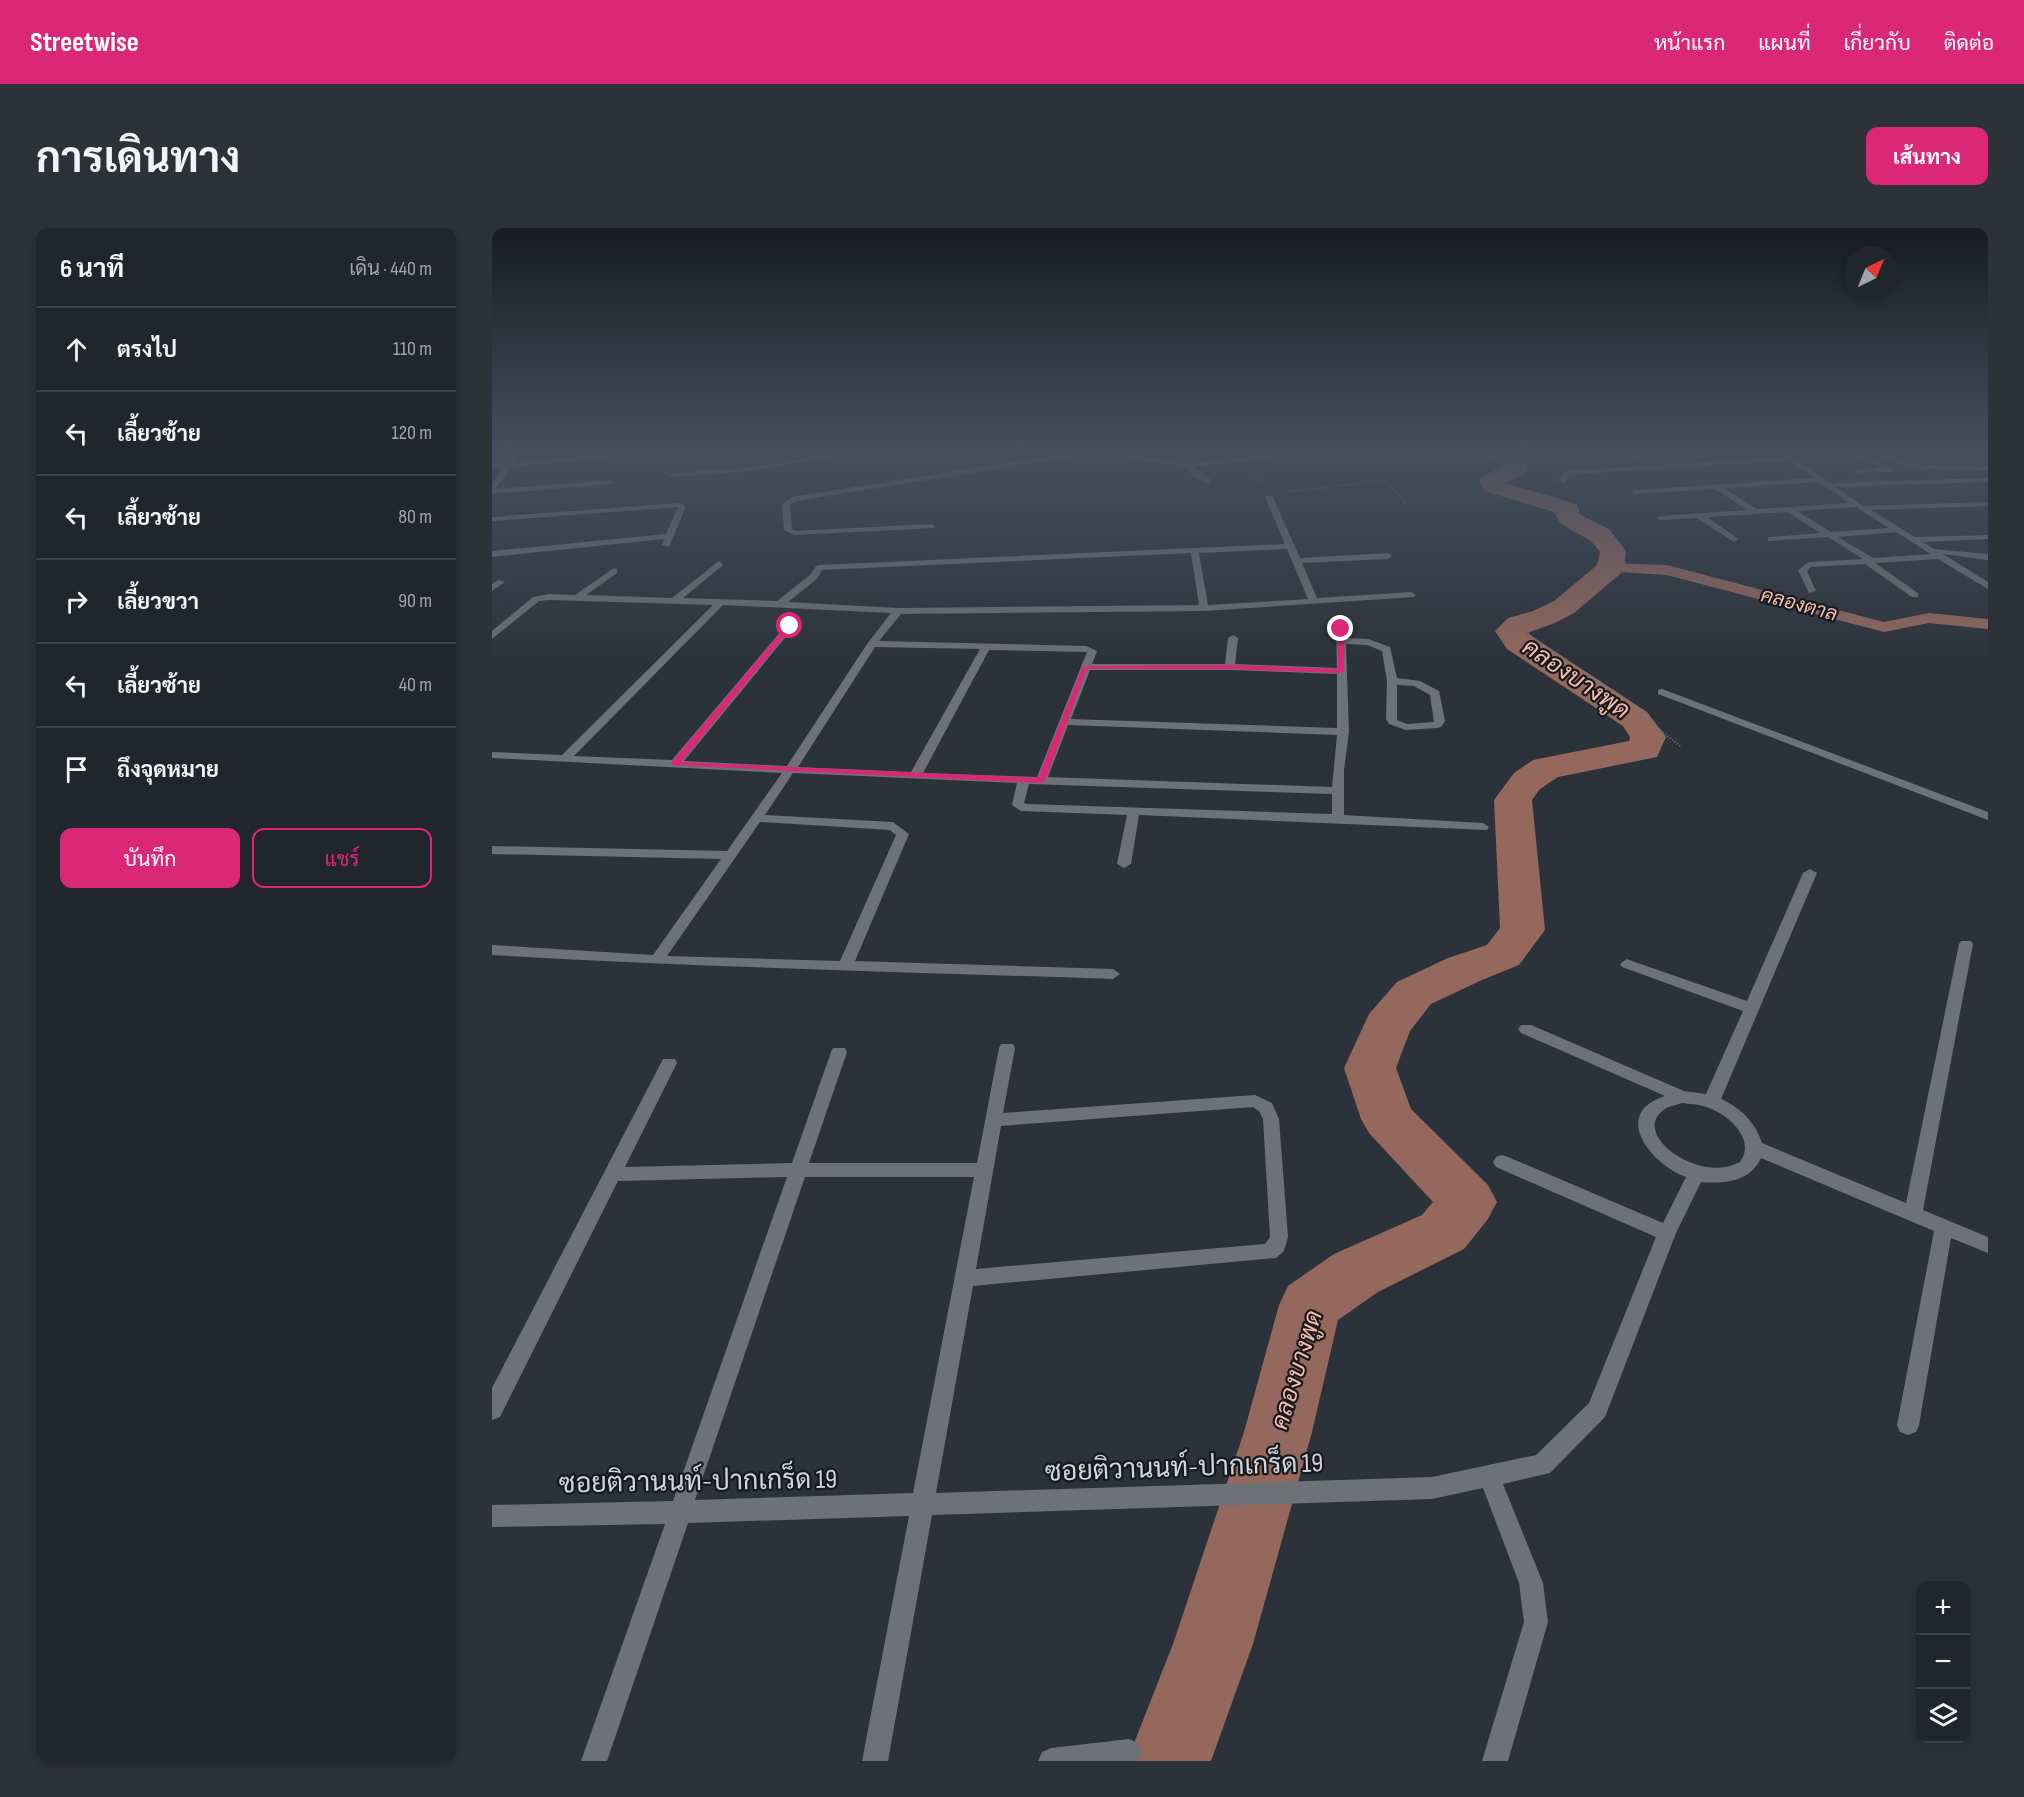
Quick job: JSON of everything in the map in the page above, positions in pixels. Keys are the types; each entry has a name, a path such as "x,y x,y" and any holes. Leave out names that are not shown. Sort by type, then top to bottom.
{"street":[{"path":"666,545 676,522"},
{"path":"787,522 788,530 794,533 931,526"},
{"path":"1280,522 1314,602"},
{"path":"1707,522 1734,540"},
{"path":"1808,522 1870,561 1915,595"},
{"path":"1884,522 1988,586"},
{"path":"1771,538 1897,530"},
{"path":"492,554 671,536"},
{"path":"1913,540 1988,537"},
{"path":"819,568 1290,546"},
{"path":"1195,551 1204,608"},
{"path":"1931,551 1988,557"},
{"path":"778,604 814,577 824,556"},
{"path":"1298,561 1388,556"},
{"path":"1812,591 1803,568 1813,565 1940,556"},
{"path":"674,602 719,564"},
{"path":"577,598 614,571"},
{"path":"492,588 501,582"},
{"path":"492,636 536,599 577,598 778,604 898,611 1204,608 1411,595"},
{"path":"566,757 720,603"},
{"path":"657,960 790,770 872,644 898,611"},
{"path":"675,764 790,626"},
{"path":"1338,818 1342,732 1341,629"},
{"path":"1230,667 1233,638"},
{"path":"1342,641 1368,642 1387,649 1392,681 1391,718 1393,722 1414,728 1437,725 1440,722 1435,693 1416,683 1392,681"},
{"path":"872,644 1090,649 1092,651 1041,781"},
{"path":"915,776 986,647"},
{"path":"1085,668 1230,667 1341,671"},
{"path":"1662,692 1988,816"},
{"path":"1064,722 1342,732"},
{"path":"492,755 915,776 1338,791"},
{"path":"1024,780 1017,801 1018,805 1024,808 1338,818 1483,827"},
{"path":"1124,864 1133,813"},
{"path":"756,818 893,826 903,834 844,967"},
{"path":"492,850 730,855"},
{"path":"1711,1102 1810,873"},
{"path":"1913,1214 1966,944"},
{"path":"492,950 657,960 1113,974"},
{"path":"1627,964 1751,1008"},
{"path":"1526,1029 1682,1097 1711,1102 1728,1110 1743,1122 1752,1135 1755,1148 1753,1159 1747,1168 1733,1175 1715,1177 1696,1174 1677,1167 1661,1156 1650,1142 1646,1130 1647,1116 1654,1106 1666,1100 1682,1097"},
{"path":"875,1761 1006,1048"},
{"path":"594,1761 839,1052"},
{"path":"492,1410 669,1063"},
{"path":"963,1278 1269,1252 1277,1245 1279,1237 1272,1119 1266,1107 1255,1101 993,1120"},
{"path":"1755,1148 1988,1245"},
{"path":"1502,1162 1667,1233"},
{"path":"612,1174 798,1170 984,1170"},
{"name":"ซอยติวานนท์-ปากเกร็ด 19","path":"492,1516 1432,1488 1542,1465 1597,1410 1667,1233 1696,1174"},
{"path":"1908,1425 1944,1226"},
{"path":"1489,1476 1531,1583 1536,1622 1496,1761"},
{"path":"1051,1761 1129,1752"}],"path":[{"path":"1588,522 1613,537 1620,545 1626,565 1575,606 1533,627 1529,633 1534,641 1595,677 1647,716 1680,746"}],"waterway":[{"name":"คลองบางพูด","path":"1169,1761 1213,1644 1278,1432 1310,1305 1356,1273 1443,1232 1468,1202 1388,1119 1370,1068 1387,1026 1414,993 1465,969 1503,955 1523,930 1513,800 1527,781 1546,768 1644,749 1648,737 1635,719 1518,642 1510,631 1519,624 1544,617 1564,607 1610,568 1613,551 1600,535 1575,522"},
{"name":"คลองตาล","path":"1610,568 1667,570 1884,627 1929,618 1988,624"}],"route":[{"path":"790,626 675,764 1041,781 1085,668 1230,667 1341,671 1341,629"}]}
